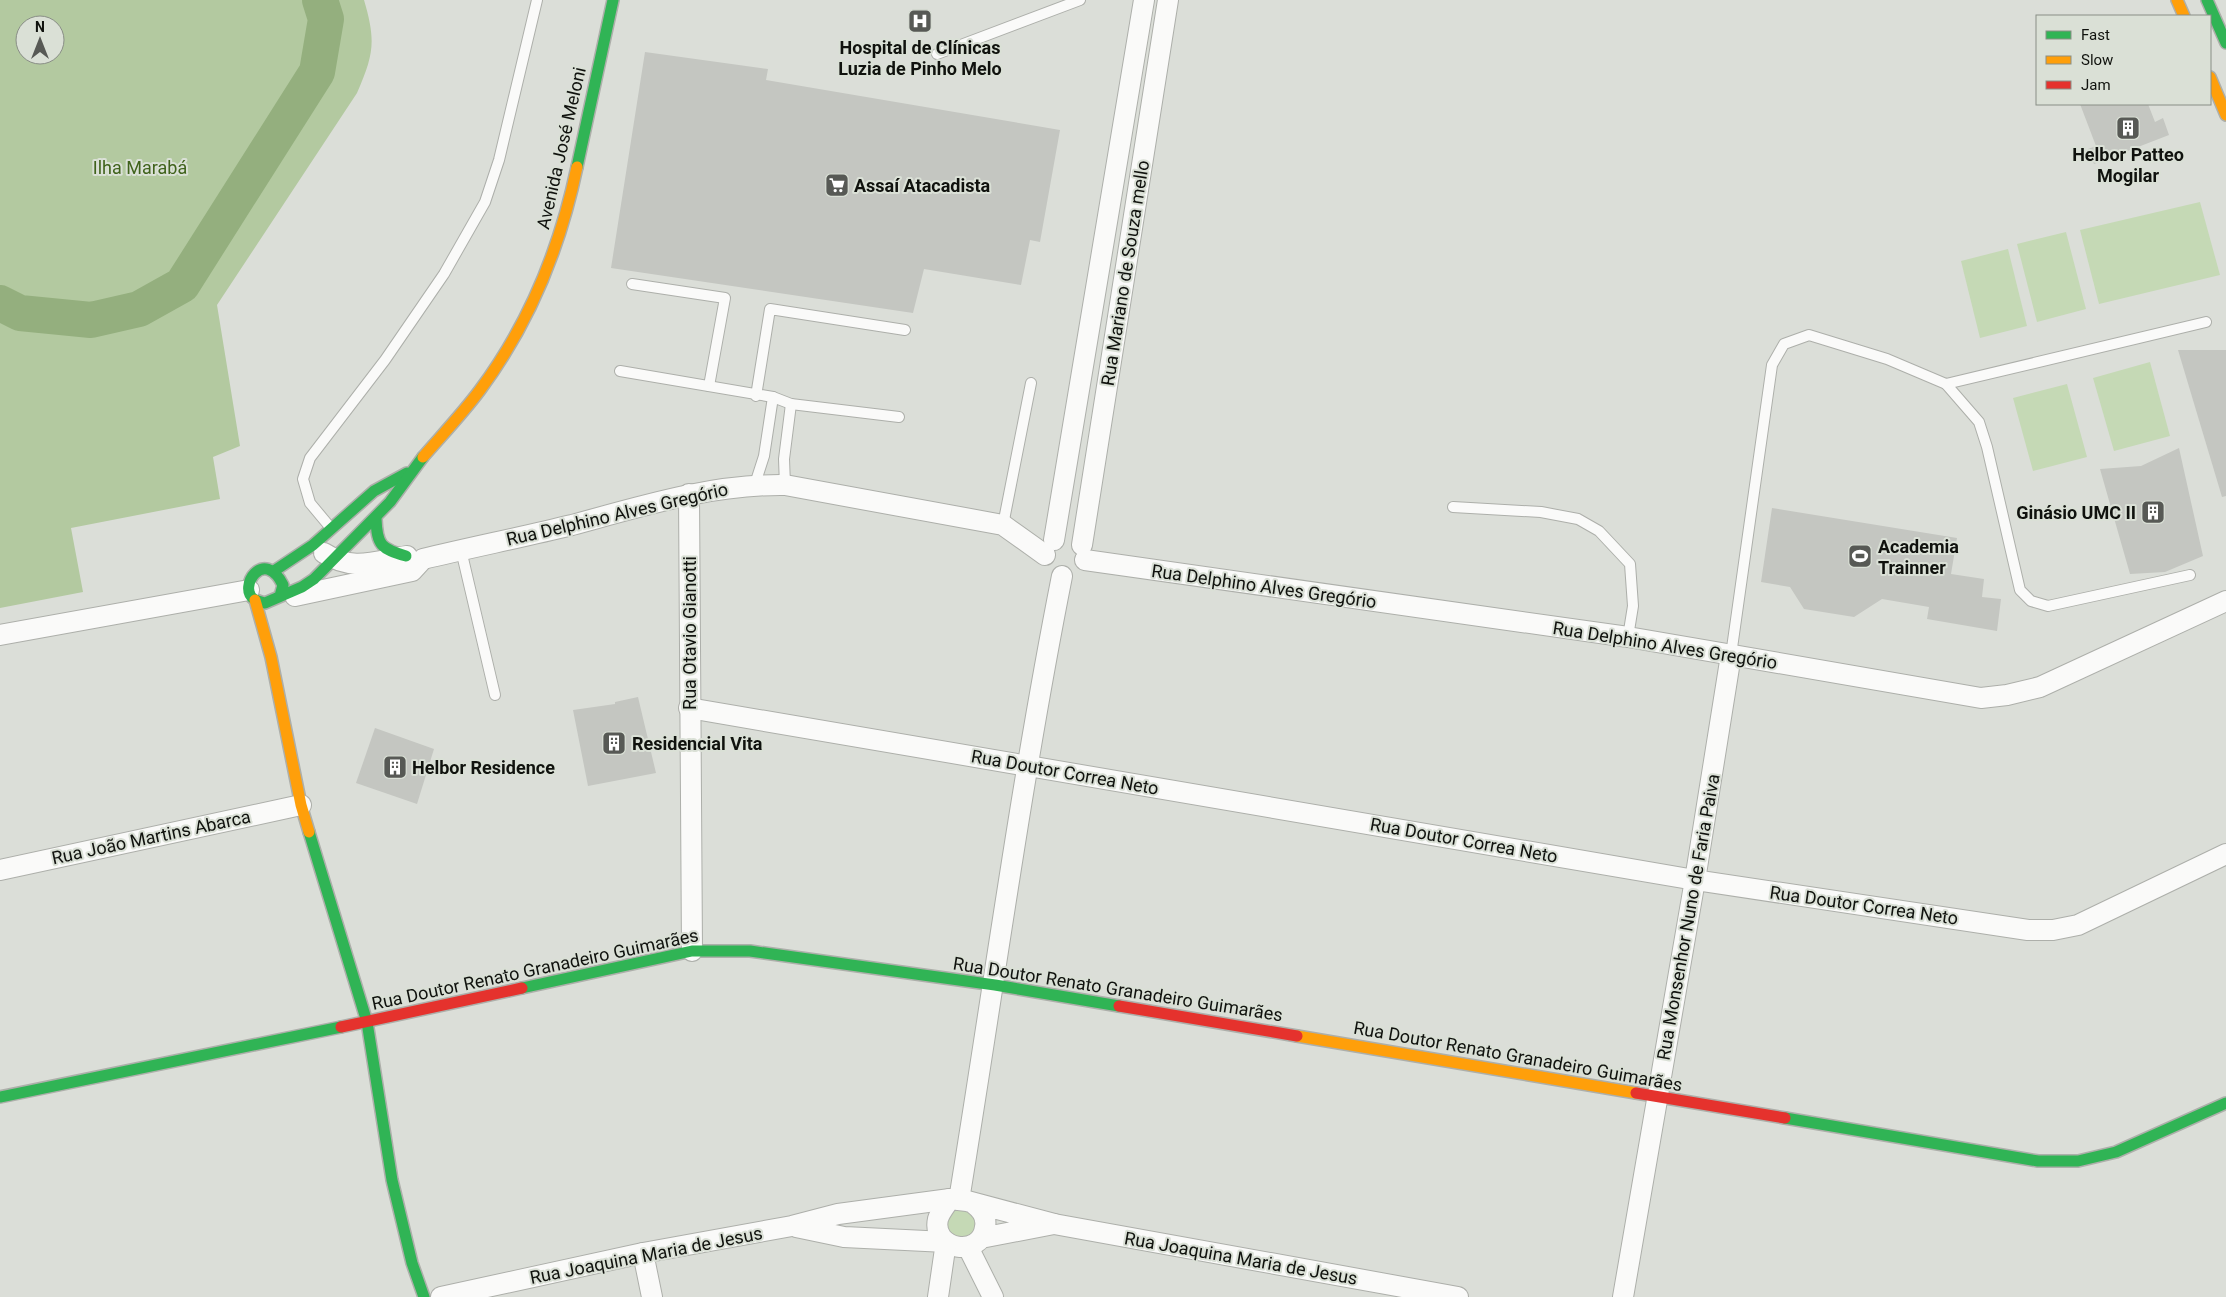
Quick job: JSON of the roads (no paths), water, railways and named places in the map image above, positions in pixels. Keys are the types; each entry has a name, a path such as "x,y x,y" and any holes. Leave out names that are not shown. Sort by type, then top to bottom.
{"street":[{"name":"Avenida José Meloni","path":"410,471 480,390 512,343 545,277 570,204 613,0"},
{"name":"Rua Mariano de Souza mello","path":"1050,548 1144,0"},
{"name":"Rua Mariano de Souza mello","path":"1084,553 1168,0"},
{"path":"2177,0 2184,15"},
{"path":"2207,0 2226,43"},
{"path":"2211,78 2226,115"},
{"path":"274,571 332,530 374,491 410,471"},
{"path":"252,595 260,603 275,600 307,584 376,519 390,502 410,471"},
{"name":"Rua Delphino Alves Gregório","path":"275,600 412,571 415,558 462,550 551,530 689,494 755,484 785,484 1003,525 1050,548"},
{"name":"Rua Otavio Gianotti","path":"689,494 692,951"},
{"path":"376,519 376,537 380,546 389,551 415,558"},
{"path":"1070,537 1084,553 1082,568 1077,573 1062,576 1049,569 1050,548 1070,537"},
{"path":"313,545 334,559 356,564 415,558"},
{"name":"Rua Delphino Alves Gregório","path":"1084,553 1628,637 1981,698 2007,695 2040,686 2226,601"},
{"path":"271,657 275,600 283,585 278,574 274,571 262,569 256,571 249,580 252,595 271,657 301,805 367,1022 392,1180 412,1263 424,1297"},
{"path":"1054,1224 975,1243 952,1246 940,1236 938,1220 961,1201 1027,765 1062,576"},
{"path":"0,635 252,595"},
{"name":"Rua Monsenhor Nuno de Faria Paiva","path":"1623,1297 1695,880 1731,654"},
{"name":"Rua Doutor Correa Neto","path":"689,708 1695,880 2028,930 2053,930 2078,925 2226,854"},
{"name":"Rua João Martins Abarca","path":"0,870 301,805"},
{"name":"Rua Doutor Renato Granadeiro Guimarães","path":"0,1098 367,1022 692,951 750,951 995,985 2038,1161 2078,1161 2116,1152 2226,1103"},
{"path":"961,1201 981,1209 986,1224 975,1243 994,1297"},
{"name":"Rua Joaquina Maria de Jesus","path":"441,1297 643,1254 792,1226 838,1214 961,1201 1054,1224 1458,1297"},
{"name":"Rua Joaquina Maria de Jesus","path":"792,1226 844,1237 946,1242"},
{"path":"938,1297 946,1242"},
{"path":"643,1254 652,1297"}],"lane":[{"path":"332,530 310,503 302,479 310,458 385,360 444,274 485,202 499,160 537,0"},
{"path":"937,54 1080,0"},
{"path":"632,284 725,298 709,386"},
{"path":"756,396 770,308 905,330"},
{"path":"1946,384 2206,322"},
{"path":"1731,654 1772,365 1784,344 1809,335 1887,360 1946,384 1979,422 1987,447 2020,590 2032,601 2048,606 2190,575"},
{"path":"620,371 756,396 773,397 791,404 899,417"},
{"path":"1003,525 1031,383"},
{"path":"755,484 766,449 773,397"},
{"path":"785,484 784,459 791,404"},
{"path":"1453,507 1541,512 1578,520 1599,532 1630,564 1633,606 1628,637"},
{"path":"462,550 495,695"}],"waterway":[{"path":"0,303 20,313 91,320 139,309 182,285 317,72 326,19 320,0"}],"place":[{"name":"Hospital de Clínicas Luzia de Pinho Melo","path":"920,21"},
{"name":"Helbor Patteo Mogilar","path":"2128,128"},
{"name":"Assaí Atacadista","path":"837,185"},
{"name":"Ginásio UMC II","path":"2153,512"},
{"name":"Academia Trainner","path":"1860,556"},
{"name":"Residencial Vita","path":"614,743"},
{"name":"Helbor Residence","path":"395,767"}],"park label":[{"name":"Ilha Marabá","path":"140,167"}]}
